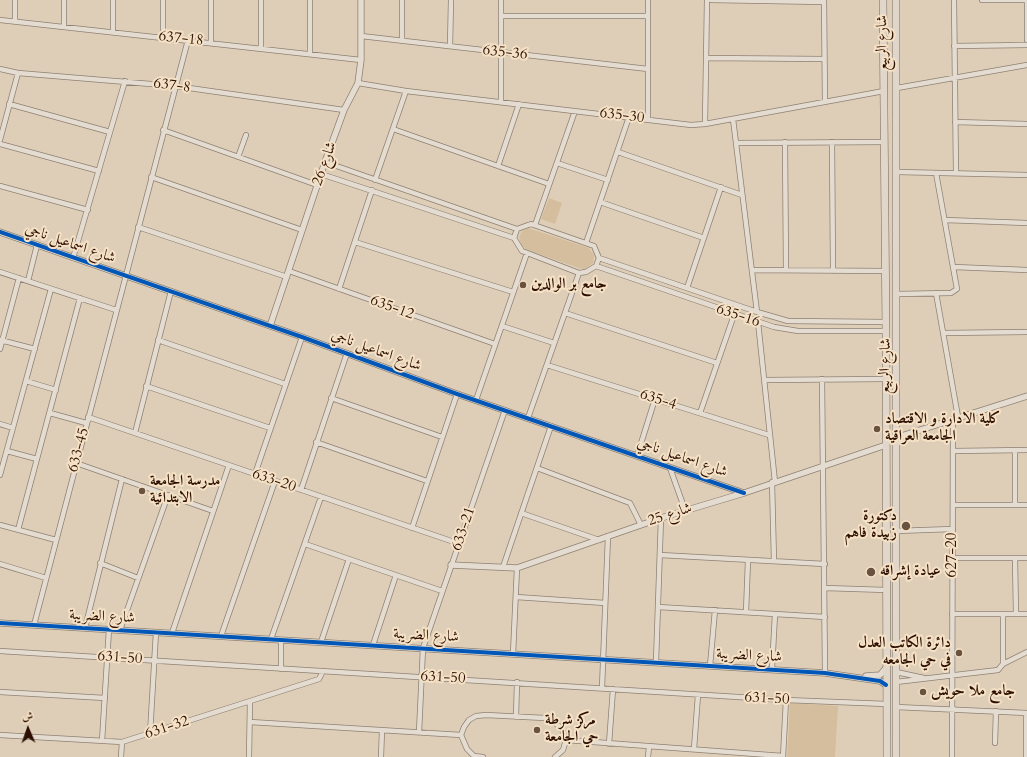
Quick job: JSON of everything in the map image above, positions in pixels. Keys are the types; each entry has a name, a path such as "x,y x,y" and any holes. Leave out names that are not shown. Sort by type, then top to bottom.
{"main road":[{"name":"شارع الربيع","path":"883,0 886,322 887,757"},
{"name":"شارع الربيع","path":"896,0 898,172 895,438 896,757"},
{"path":"884,191 888,229 891,233 897,233"},
{"path":"885,243 890,243 893,246 897,286"},
{"path":"886,475 891,480 896,475"},
{"path":"886,494 887,490 891,488 896,493"}],"street":[{"path":"15,0 15,22"},
{"path":"64,0 64,27"},
{"path":"113,0 113,32"},
{"path":"163,0 163,37"},
{"path":"211,0 211,43"},
{"path":"261,0 261,48"},
{"path":"310,0 310,54"},
{"name":"شارع 26","path":"270,326 325,162 344,110 358,83 361,60 361,0"},
{"path":"402,0 402,41"},
{"path":"450,46 451,0"},
{"path":"501,0 501,102"},
{"path":"648,0 648,120"},
{"path":"705,124 707,0"},
{"path":"711,0 824,1 825,102"},
{"path":"954,0 956,173"},
{"path":"982,0 1027,0 1027,40"},
{"path":"501,16 648,16"},
{"name":"637-18","path":"0,20 361,60"},
{"name":"635-36","path":"361,36 648,68"},
{"name":"633-45","path":"34,625 163,130 188,40"},
{"path":"954,46 1027,46"},
{"path":"706,58 824,59"},
{"path":"897,88 1027,65"},
{"name":"637-8","path":"0,68 18,73 175,86 344,110"},
{"path":"0,140 18,73"},
{"path":"73,258 125,81"},
{"name":"635-30","path":"358,83 406,91 691,125 705,124 884,91"},
{"path":"375,180 406,91"},
{"path":"9,104 110,132"},
{"path":"498,166 519,104"},
{"path":"535,225 575,111"},
{"path":"586,243 629,117"},
{"path":"733,119 757,312"},
{"path":"955,122 1027,124"},
{"path":"393,129 549,184"},
{"path":"163,130 317,185"},
{"path":"238,156 246,134"},
{"path":"785,142 786,270"},
{"path":"832,142 833,270"},
{"path":"736,143 884,142"},
{"path":"0,144 99,171"},
{"path":"618,152 742,195"},
{"path":"325,162 517,229"},
{"path":"557,163 608,180"},
{"path":"898,172 1027,176"},
{"path":"897,294 953,293 957,288 936,173"},
{"path":"321,174 514,238 519,248 527,253 579,273 586,272 596,266 599,258 594,246 535,225 523,225 517,229 514,238"},
{"path":"151,178 302,230"},
{"path":"0,186 88,210"},
{"path":"686,288 721,187"},
{"path":"339,289 372,190"},
{"path":"600,202 704,238"},
{"path":"945,220 1027,223"},
{"path":"138,227 287,277"},
{"name":"شارع اسماعيل ناجي","path":"0,232 302,336 457,394 670,468 744,492"},
{"path":"355,242 513,292"},
{"path":"28,281 38,245"},
{"path":"476,400 527,253"},
{"name":"635-16","path":"599,258 757,312 798,323 886,322"},
{"name":"635-16","path":"596,266 734,315 792,330 886,331"},
{"path":"954,267 1027,270"},
{"path":"752,270 885,271"},
{"name":"635-12","path":"289,271 495,344"},
{"path":"0,272 116,310"},
{"path":"528,418 579,273"},
{"path":"0,349 1,340 19,278"},
{"path":"0,475 51,289"},
{"path":"135,433 171,291"},
{"name":"627-20","path":"936,293 955,418 953,451 952,558 952,757"},
{"path":"18,530 80,298"},
{"path":"565,313 717,364"},
{"path":"700,413 734,315"},
{"path":"758,322 765,380 773,482 774,561"},
{"path":"502,326 554,343"},
{"path":"943,333 1027,332"},
{"path":"255,474 302,336"},
{"path":"1,340 35,349"},
{"path":"158,340 285,384"},
{"path":"301,490 347,354"},
{"name":"635-4","path":"547,365 769,435"},
{"path":"822,379 826,672"},
{"path":"765,380 886,379"},
{"path":"26,382 56,390"},
{"path":"146,386 270,428"},
{"path":"412,528 457,394"},
{"path":"895,438 1027,396"},
{"path":"331,398 442,437"},
{"path":"637,456 655,399"},
{"name":"633-21","path":"419,732 423,648 505,410"},
{"path":"50,413 86,423"},
{"name":"633-20","path":"88,417 460,544"},
{"path":"0,424 13,428"},
{"path":"503,567 552,426"},
{"path":"316,442 427,481"},
{"name":"شارع 25","path":"451,565 517,568 685,510 886,445"},
{"path":"1015,450 1015,505"},
{"path":"953,451 1027,450"},
{"path":"7,451 37,459"},
{"path":"76,463 214,511"},
{"path":"172,633 229,465"},
{"path":"537,468 630,503 641,525"},
{"path":"670,468 685,510"},
{"path":"85,628 122,479"},
{"path":"221,636 275,481"},
{"path":"120,630 168,495"},
{"path":"271,639 321,497"},
{"path":"953,505 1027,504"},
{"path":"522,513 599,540"},
{"path":"656,662 661,518"},
{"path":"0,525 56,540"},
{"path":"896,531 953,529"},
{"path":"602,688 608,536"},
{"path":"305,544 442,591"},
{"path":"660,555 825,564"},
{"path":"952,558 1027,558"},
{"path":"1014,558 1016,614"},
{"path":"321,642 349,559"},
{"path":"746,612 748,560"},
{"path":"100,563 138,578"},
{"path":"0,564 46,578"},
{"path":"514,654 517,568"},
{"path":"373,645 396,575"},
{"path":"825,588 886,590"},
{"path":"516,597 605,603"},
{"path":"658,607 825,617"},
{"path":"710,666 715,610"},
{"path":"772,669 775,614"},
{"path":"952,614 1027,614"},
{"path":"1003,614 1003,664"},
{"name":"شارع الضريبة","path":"0,623 826,672 880,681 886,685"},
{"path":"102,740 109,629"},
{"path":"150,734 156,632"},
{"path":"281,640 281,669"},
{"name":"631-50","path":"0,651 517,682 786,700 886,704"},
{"path":"896,682 916,681 924,678 998,670 1003,664 1027,652"},
{"name":"شارع الضريبة","path":"850,675 878,676 884,673 886,668"},
{"name":"631-32","path":"0,735 122,742 319,679 322,671"},
{"path":"896,672 924,678"},
{"path":"516,717 517,682"},
{"path":"609,744 613,689"},
{"path":"0,692 105,698"},
{"path":"694,750 698,694"},
{"path":"566,740 783,756 786,700"},
{"path":"249,757 250,702"},
{"path":"896,707 1027,713 1026,757"},
{"path":"995,743 996,711"},
{"path":"482,757 474,756 467,750 461,735 466,723 476,716 554,720 562,729 566,740 563,750 555,757"},
{"path":"250,722 461,735"},
{"path":"381,757 382,730"},
{"path":"121,757 122,742"},
{"path":"648,747 648,757"}],"shaded area":[{"path":"549,198 562,203 555,224 541,219"},
{"path":"528,228 589,248 594,255 593,263 585,269 579,268 527,250 521,244 519,237 522,231"},
{"path":"790,703 838,706 835,757 787,757"}],"cycle path":[{"path":"0,232 302,337 457,394 744,493"},
{"path":"0,623 825,673 880,681 886,685"}],"place":[{"name":"جامع بر الوالدين","path":"523,285"},
{"name":"كلية الادارة و الاقتصاد الجامعة العراقية","path":"877,429"},
{"name":"مدرسة الجامعة الابتدائية","path":"142,491"},
{"name":"دكتورة زبيدة فاهم","path":"906,526"},
{"name":"عيادة إشراقه","path":"871,572"},
{"name":"دائرة الكاتب العدل في حي الجامعه","path":"959,653"},
{"name":"جامع ملا حويش","path":"923,692"},
{"name":"مركز شرطة حي الجامعة","path":"537,730"}]}
